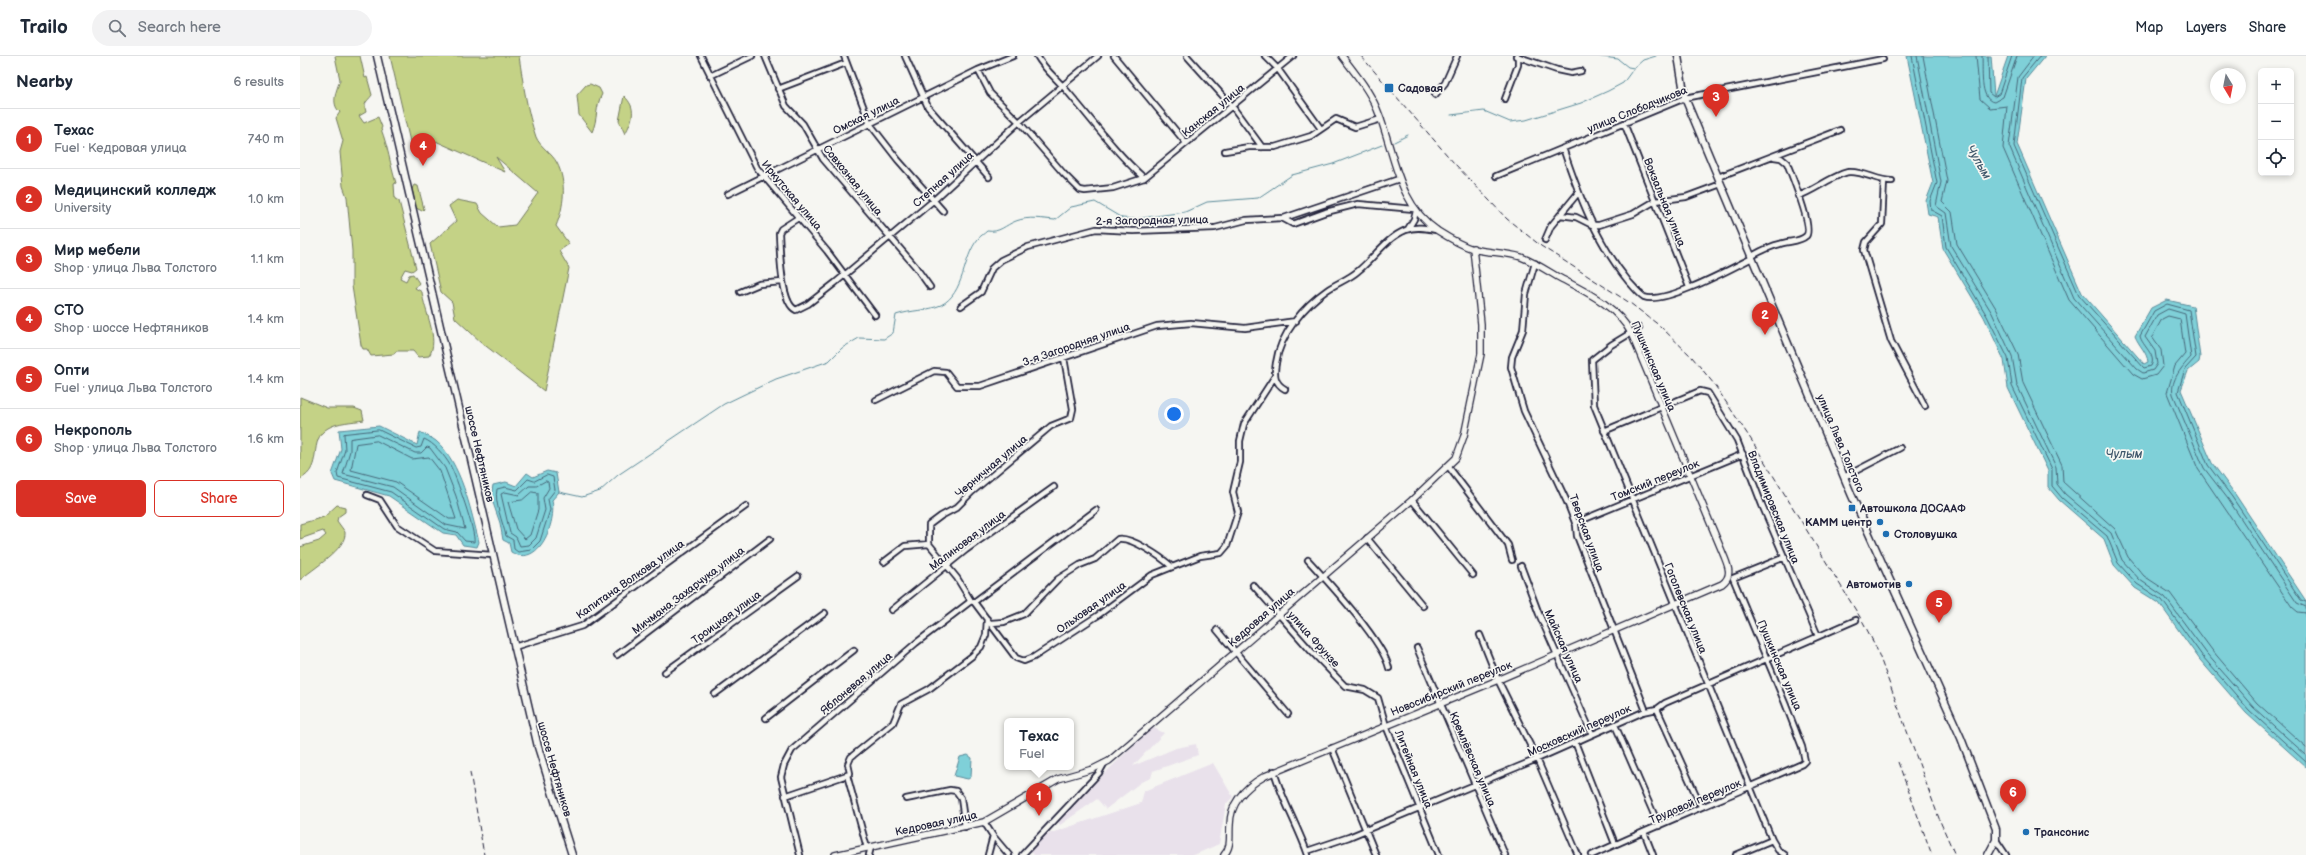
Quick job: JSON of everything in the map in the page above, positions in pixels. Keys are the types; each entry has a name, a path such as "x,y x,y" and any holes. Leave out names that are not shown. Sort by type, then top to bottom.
{"main road":[{"name":"шоссе Нефтяников","path":"377,56 538,747 572,855"},
{"name":"улица Льва Толстого","path":"1678,56 1685,98 1844,477 1961,738 1996,829 1996,840"},
{"path":"1988,855 1996,840"}],"street":[{"name":"Иркутская улица","path":"701,56 754,164 827,251 875,315"},
{"path":"710,76 752,56"},
{"name":"Совхозная улица","path":"765,56 786,106 803,124 816,149 915,266 930,287"},
{"path":"844,56 870,124 898,160 943,211"},
{"path":"905,56 923,97 931,110 977,161 989,177"},
{"name":"Омская улица","path":"728,194 816,149 978,70 1013,56"},
{"path":"1037,56 1044,69 1062,85 1128,164 1144,178"},
{"name":"Степная улица","path":"782,282 791,306 796,310 808,304 934,200 1019,122 1098,56"},
{"path":"1114,56 1186,143"},
{"path":"1187,56 1232,106 1262,147"},
{"path":"1265,56 1278,68 1321,129"},
{"name":"Канская улица","path":"1144,178 1293,56"},
{"name":"Пушкинская улица","path":"1342,56 1372,99 1381,119 1399,179 1415,210 1436,230 1473,248 1513,255 1535,263 1606,304 1620,317 1631,333 1728,567 1730,578 1767,658 1802,747 1805,761"},
{"path":"1435,95 1445,83 1457,56"},
{"path":"1505,98 1518,65 1517,57 1562,72 1582,71"},
{"name":"улица Слободчикова","path":"1496,176 1685,98 1883,59"},
{"path":"778,89 846,63"},
{"path":"978,70 990,93 1019,122 1064,174 1082,190 1113,188 1144,178"},
{"path":"1225,151 1272,147 1311,136 1336,119 1355,127 1381,119"},
{"name":"Вокзальная улица","path":"1624,123 1689,287"},
{"path":"1718,177 1774,157 1840,130"},
{"path":"1563,148 1578,193 1592,225 1618,266 1642,296 1647,298 1656,298 1689,287 1772,246 1807,236 1809,226 1787,163 1780,158 1774,157"},
{"path":"1798,196 1811,191 1847,172 1862,173 1884,181 1892,182"},
{"path":"1284,218 1399,179"},
{"path":"1884,181 1882,224 1866,242 1864,250 1891,340 1925,406"},
{"path":"1560,215 1576,217 1592,225 1618,220 1655,201 1686,197 1721,184"},
{"path":"1545,240 1551,226 1578,193"},
{"name":"2-я Загородная улица","path":"961,306 981,292 994,265 1028,247 1102,228 1138,231 1215,228 1246,220 1284,218 1293,224 1326,212 1362,204 1415,210"},
{"path":"1285,389 1277,383 1275,376 1281,344 1296,321 1322,293 1356,273 1388,241 1408,229 1414,219 1415,210"},
{"path":"740,292 759,284 782,282 779,233 781,229 798,218"},
{"path":"1408,229 1436,230"},
{"name":"Кедровая улица","path":"835,855 984,822 1058,779 1104,764 1123,750 1412,500 1448,466 1456,458 1464,436 1481,354 1482,324 1473,248"},
{"name":"Тверская улица","path":"1535,263 1526,294 1523,330 1511,363 1524,411 1550,462 1575,523 1577,536 1646,711"},
{"name":"3-я Загородняя улица","path":"876,400 916,379 937,371 946,372 957,386 974,387 1157,326 1191,323 1246,328 1296,321"},
{"path":"1631,333 1639,328"},
{"name":"Гоголевская улица","path":"1631,333 1611,345 1592,360 1594,400 1604,431 1772,840 1778,850 1785,855"},
{"name":"Черничная улица","path":"929,544 929,525 941,516 956,508 972,492 1051,426 1072,418 1074,409 1064,358"},
{"name":"Ольховая улица","path":"989,621 1016,658 1021,661 1040,654 1098,616 1152,575 1171,566 1200,556 1221,553 1227,546 1238,512 1233,492 1240,462 1240,441 1244,424 1275,376"},
{"name":"Владимировская улица","path":"1661,408 1703,391 1708,393 1736,436 1818,636"},
{"path":"1604,431 1661,408"},
{"path":"1844,477 1900,448"},
{"name":"Томский переулок","path":"1575,523 1743,454"},
{"path":"1448,466 1508,545 1512,560"},
{"name":"Малиновая улица","path":"892,610 947,565 1054,487"},
{"path":"367,495 380,500 397,526 435,551 493,555"},
{"path":"1412,500 1473,574"},
{"name":"Капитана Волкова улица","path":"514,647 582,626 746,506"},
{"name":"Яблоневая улица","path":"800,855 785,796 782,771 786,758 796,745 916,643 1096,510"},
{"path":"1367,538 1423,606"},
{"name":"Мичмана Захарчука улица","path":"617,655 770,539"},
{"path":"884,562 906,546 929,544 947,565 973,602 989,621 1004,622 1024,614 1058,579 1080,565 1095,559 1118,539 1126,539 1137,544 1163,559 1171,566"},
{"name":"Новосибирский переулок","path":"1224,855 1230,844 1230,818 1236,802 1250,786 1274,771 1498,680 1722,584 1730,578 1785,557"},
{"path":"1308,560 1323,576 1373,638 1386,657 1389,668"},
{"name":"Майская улица","path":"1521,566 1539,614 1558,653 1592,734"},
{"name":"Троицкая улица","path":"665,672 798,576"},
{"name":"улица Фрунзе","path":"1253,585 1311,651 1345,686 1370,692"},
{"path":"715,694 825,613"},
{"name":"Московский переулок","path":"1308,853 1537,759 1646,711 1658,709 1665,703 1856,620"},
{"path":"785,796 850,773 848,764 851,757 893,723 901,704 929,689 980,647 986,635 989,621"},
{"path":"1217,630 1288,714"},
{"path":"1480,635 1498,680 1537,759 1578,855"},
{"name":"Кремлёвская улица","path":"1417,648 1505,855"},
{"path":"766,718 854,650"},
{"name":"Литейная улица","path":"1370,692 1380,701 1386,726 1439,855"},
{"path":"1658,709 1701,806"},
{"path":"1615,725 1659,826"},
{"path":"1575,742 1615,844"},
{"path":"1332,748 1376,855"},
{"name":"Трудовой переулок","path":"1592,855 1701,806 1751,787 1802,764 1805,761"},
{"path":"1022,855 1099,773 1104,764"},
{"path":"1274,771 1281,793 1291,811 1308,853"},
{"path":"847,775 869,848 869,855"},
{"path":"906,799 950,790 956,791 961,798 965,827"},
{"path":"984,822 993,836 1009,855"},
{"path":"1644,832 1653,855"},
{"path":"988,855 993,836"},
{"path":"1736,855 1772,840"},
{"path":"1996,840 2006,855"}],"shaded area":[{"path":"1152,727 1164,733 1133,766 1176,748 1196,744 1198,755 1153,771 1151,778 1141,782 1106,809 1097,799 1060,825 1057,820"},
{"path":"1213,763 1233,797 1226,804 1219,844 1194,855 1034,855 1029,849 1045,835 1141,803 1144,791"}],"green space":[{"path":"335,56 360,56 365,78 367,77 372,95 365,104 366,112 359,116 364,123 378,117 382,127 381,129 396,183 394,184 395,199 399,201 416,268 412,271 405,269 400,278 406,281 409,275 413,274 419,283 415,288 422,292 432,333 433,342 429,356 418,357 413,351 396,351 394,354 371,356 367,349 363,349 361,345 352,286 352,251 347,197 343,186 340,152 343,141 336,118 340,112 335,105 335,101 340,80"},
{"path":"390,56 519,56 528,107 536,137 540,144 555,159 560,170 563,194 561,211 556,226 569,244 559,251 569,268 544,391 482,343 455,318 452,302 441,292 430,244 456,221 449,206 457,200 477,204 482,213 498,227 515,225 538,193 496,157 505,172 422,135 411,146"},
{"path":"590,84 599,88 602,94 598,104 592,132 579,115 577,95 586,85"},
{"path":"624,96 628,100 632,109 632,119 625,134 619,121"},
{"path":"414,185 418,186 424,209 422,211 416,208 412,189"},
{"path":"300,397 327,408 354,408 362,411 364,420 336,424 322,433 318,439 312,468 300,479"},
{"path":"337,505 345,507 345,512 338,517 337,521 345,532 344,538 335,552 300,580 300,547 319,541 326,535 323,531 300,539 300,524 324,517"}],"water":[{"name":"Чулым","path":"1907,56 1991,56 1994,96 2008,56 2045,56 2026,79 2017,144 2082,293 2144,364 2148,362 2147,358 2135,336 2151,308 2167,300 2193,306 2200,357 2199,362 2188,371 2181,390 2212,463 2235,494 2306,601 2306,767 2246,713 2200,660 2159,603 2135,588 2114,565 2104,539 2059,500 2048,487 2048,471 2008,388 2004,360 1984,317 1943,249 1938,217 1928,214 1926,201 1933,183"},
{"path":"379,426 417,445 420,432 436,441 445,450 452,461 464,488 479,542 477,547 463,545 456,535 443,533 389,496 335,481 332,474 341,449 339,430"},
{"path":"547,471 556,473 559,492 552,500 552,520 549,531 538,549 530,554 521,556 511,552 509,543 503,540 500,523 491,497 493,485 506,482 516,486 527,473 533,477"},
{"path":"968,755 972,758 971,777 968,779 954,776 960,757"}],"waterway":[{"path":"1595,56 1618,59 1628,67 1634,68"},
{"path":"1451,115 1484,111 1510,122 1526,120 1581,103 1608,91 1623,83 1634,68 1643,60 1656,56"},
{"path":"1394,142 1408,135"},
{"path":"559,492 582,497 600,491 618,475 724,404 776,379 829,361 842,348 859,338 884,339 893,333 896,315 941,305 955,292 973,247 979,238 987,231 999,230 1021,219 1036,218 1055,220 1071,207 1095,202 1122,218 1134,219 1185,212 1207,202 1258,198 1292,175 1333,164 1382,145"}],"railway":[{"path":"1361,56 1454,163 1507,219 1541,246 1630,303 1660,326 1692,357 1714,384 1752,441 1863,622 1876,647 1940,821 1955,855"},
{"path":"1898,762 1932,855"},
{"path":"470,772 484,855"}],"place":[{"name":"Садовая","path":"1389,88"},
{"name":"Мир мебели","path":"1716,117"},
{"name":"СТО","path":"423,166"},
{"name":"Медицинский колледж","path":"1765,335"},
{"name":"Автошкола ДОСААФ","path":"1852,508"},
{"name":"KAMM центр","path":"1880,522"},
{"name":"Столовушка","path":"1886,534"},
{"name":"Автомотив","path":"1909,584"},
{"name":"Опти","path":"1939,623"},
{"name":"Некрополь","path":"2013,812"},
{"name":"Техас","path":"1039,816"},
{"name":"Трансонис","path":"2026,832"}]}
